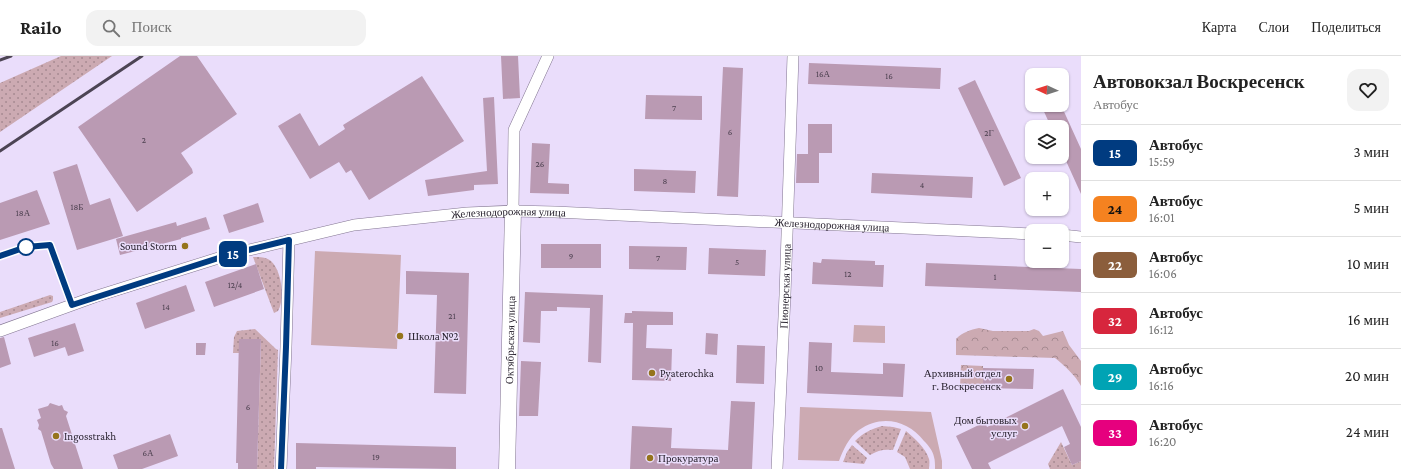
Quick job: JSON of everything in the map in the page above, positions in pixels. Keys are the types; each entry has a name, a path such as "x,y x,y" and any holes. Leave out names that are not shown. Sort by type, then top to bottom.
{"street":[{"path":"513,211 514,130 548,56"},
{"name":"Пионерская улица","path":"777,469 793,56"},
{"name":"Железнодорожная улица","path":"0,331 94,297 228,255 354,225 468,213 513,211 563,212 1025,234"},
{"name":"Октябрьская улица","path":"507,469 513,211"},
{"path":"1069,236 1081,237"},
{"path":"281,469 289,240"}],"green space":[{"path":"61,56 112,56 0,132 0,83"},
{"path":"315,251 401,255 397,349 311,345"},
{"path":"253,257 271,261 278,271 282,293 278,311 274,313"},
{"path":"50,295 53,296 52,302 0,318 0,312"},
{"path":"854,325 885,326 885,343 853,342"},
{"path":"979,328 993,331 1029,331 1034,329 1039,331 1043,336 1063,331 1069,345 1081,361 1081,386 1070,371 1055,358 956,355 956,339 967,332"},
{"path":"255,329 278,350 274,469 257,469 261,340 240,339 239,353 233,353 234,337 237,331"},
{"path":"961,365 983,366 983,388 960,387"},
{"path":"800,407 931,412 942,461 942,469 935,469 933,453 918,434 902,424 885,421 867,425 855,433 842,452 839,461 798,460"},
{"path":"882,426 901,429 893,450 881,450 870,455 855,441 874,428"},
{"path":"906,431 925,451 929,460 929,469 910,469 905,457 897,452"},
{"path":"1061,442 1072,465 1081,461 1081,469 1050,469 1048,464"},
{"path":"852,445 867,458 864,464 843,462"}],"building":[{"path":"180,56 197,56 237,114 181,153 192,169 193,173 137,212 78,127"},
{"path":"501,56 518,56 520,98 503,99"},
{"path":"809,63 941,68 940,89 808,84"},
{"path":"723,67 743,68 738,197 717,196"},
{"path":"422,76 464,141 369,200 351,170 346,173 339,162 310,179 278,126 300,113 319,146 345,129 343,125"},
{"path":"975,80 1021,178 1004,186 958,88"},
{"path":"646,95 702,96 702,120 645,119"},
{"path":"494,97 498,184 474,185 474,190 428,196 425,180 487,171 483,98"},
{"path":"1044,112 1064,112 1068,120 1048,120"},
{"path":"1069,123 1081,149 1081,194 1067,164 1069,164"},
{"path":"808,124 832,124 832,153 819,153 819,183 796,183 797,154 808,154"},
{"path":"532,143 550,144 548,183 569,184 569,194 530,193"},
{"path":"77,164 90,205 110,198 123,236 77,250 53,172"},
{"path":"634,169 696,171 695,193 634,191"},
{"path":"872,173 973,177 972,198 871,193"},
{"path":"37,190 50,224 0,240 0,203"},
{"path":"258,203 264,222 229,233 223,215"},
{"path":"206,217 210,229 181,239 120,255 116,239 176,222 177,226"},
{"path":"541,244 601,244 601,268 541,268"},
{"path":"629,246 687,247 686,270 629,269"},
{"path":"709,248 766,250 765,276 708,274"},
{"path":"822,259 875,261 875,265 884,265 883,287 812,284 813,262 821,263"},
{"path":"926,263 1081,269 1081,292 925,286"},
{"path":"256,264 264,289 214,307 205,282"},
{"path":"406,271 469,273 466,394 434,393 437,295 406,294"},
{"path":"186,285 195,311 145,329 136,303"},
{"path":"525,292 603,295 601,363 588,362 590,308 557,307 557,311 541,311 540,343 523,342"},
{"path":"632,311 673,312 673,325 647,325 646,348 672,349 671,381 632,380 633,323 624,323 625,313 632,313"},
{"path":"75,323 84,351 68,356 65,347 34,357 28,338"},
{"path":"706,333 718,334 717,355 705,354"},
{"path":"4,337 11,364 0,368 0,338"},
{"path":"239,339 261,339 257,469 238,469 238,463 236,463"},
{"path":"809,342 832,343 831,372 883,374 883,363 905,364 903,397 807,393"},
{"path":"196,343 206,343 205,355 196,355"},
{"path":"737,345 765,346 764,384 736,383"},
{"path":"521,361 541,362 538,416 519,416"},
{"path":"983,368 1034,369 1033,389 983,388"},
{"name":"Дом бытовых услуг","path":"1063,389 1081,427 1081,461 1072,465 1064,447 1070,444 1062,426 988,463 991,469 972,469 956,436 985,422 987,427"},
{"path":"731,401 755,402 752,469 630,469 632,426 672,428 671,448 728,450"},
{"path":"50,403 59,406 62,405 64,410 68,412 66,416 83,469 54,469 51,464 41,431 38,429 39,425 37,420 41,418 38,409 48,406"},
{"path":"0,428 2,428 15,469 0,469"},
{"path":"170,434 178,456 142,469 118,469 113,455"},
{"path":"296,443 456,447 456,469 316,467 316,469 296,469"}],"railway":[{"path":"0,60 11,56"},
{"path":"0,151 142,56"}],"bus line":[{"name":"15","path":"0,256 26,247 50,245 72,305 228,255 289,240 281,469"}],"place":[{"name":"Sound Storm","path":"185,246"},
{"name":"Школа №2","path":"400,336"},
{"name":"Pyaterochka","path":"652,373"},
{"name":"Архивный отдел г. Воскресенск","path":"1009,379"},
{"name":"Дом бытовых услуг","path":"1025,426"},
{"name":"Ingosstrakh","path":"56,436"},
{"name":"Прокуратура","path":"650,458"}]}
